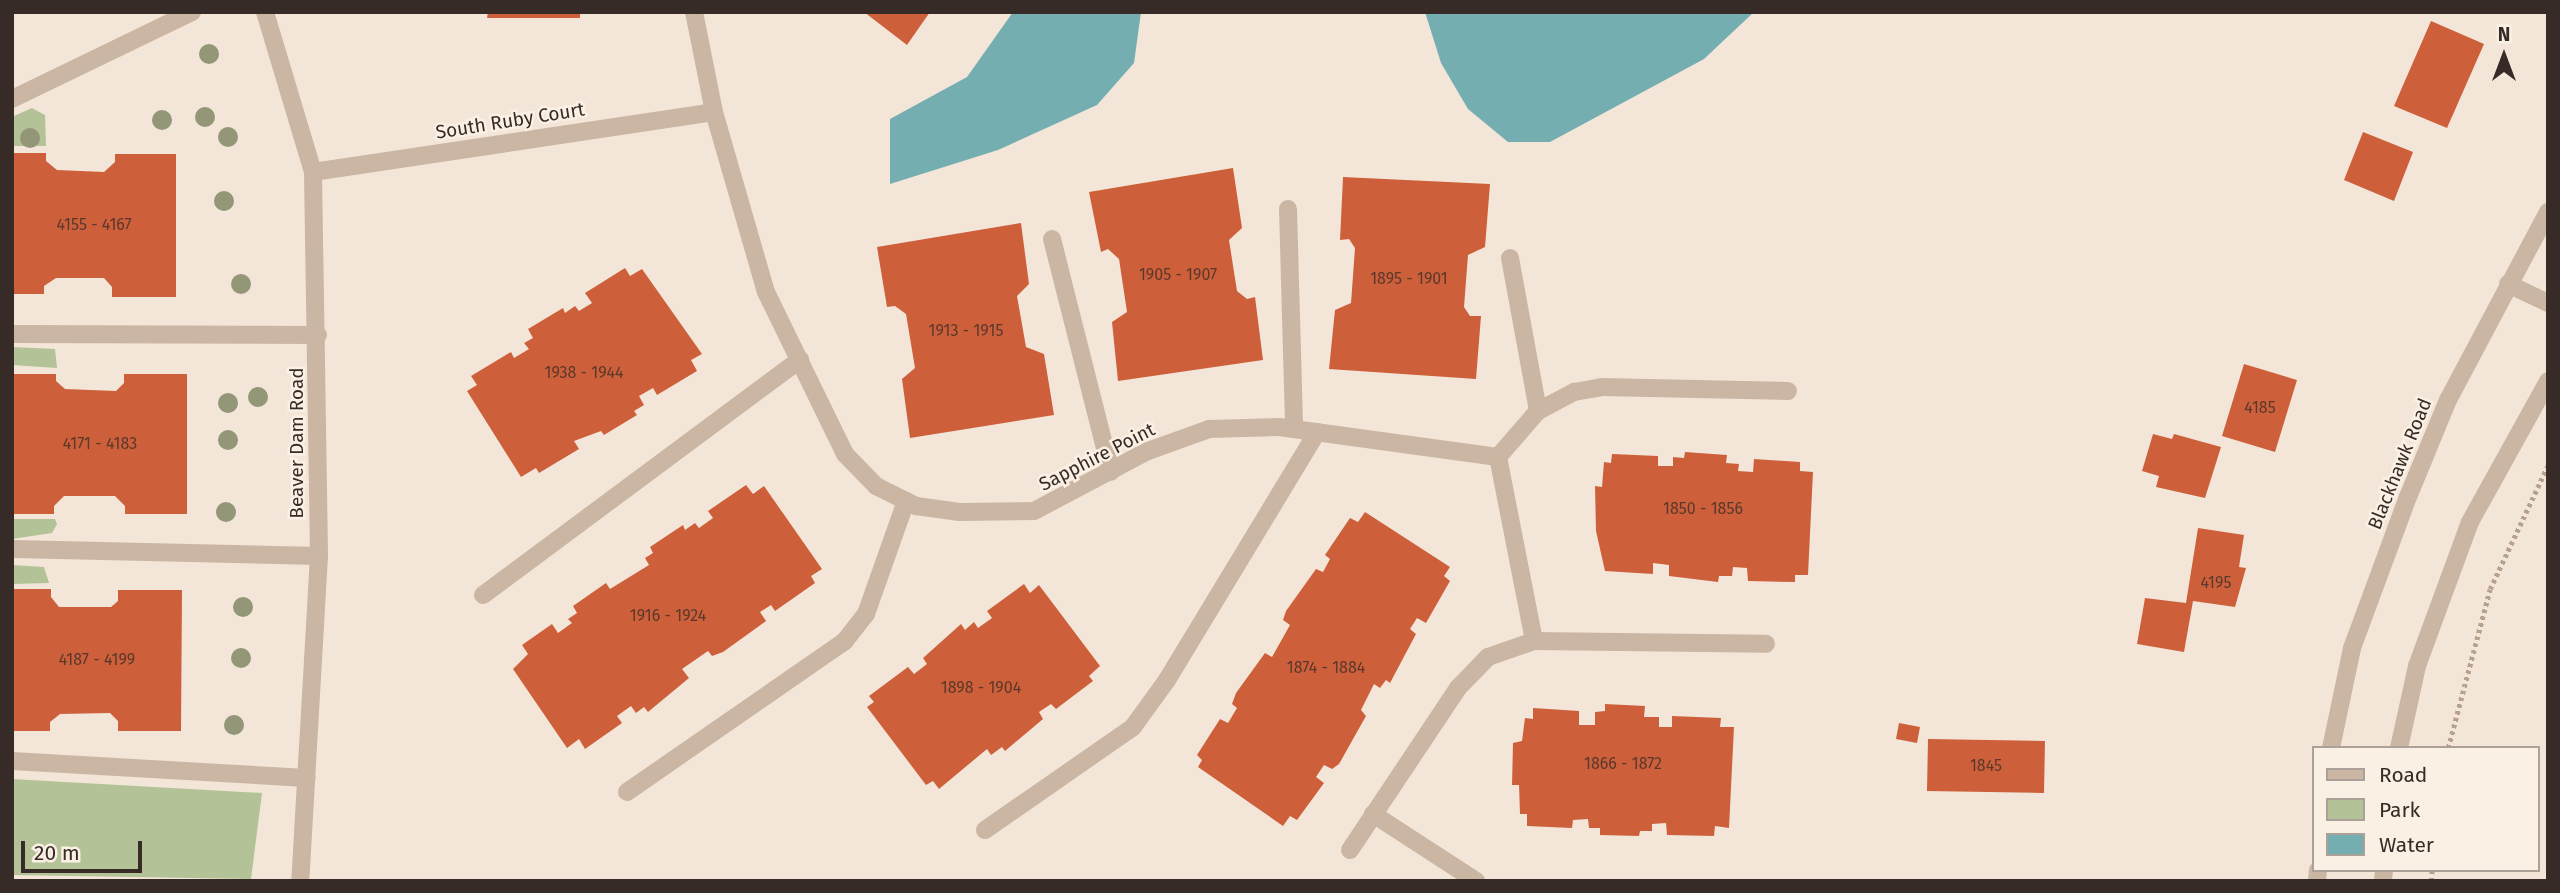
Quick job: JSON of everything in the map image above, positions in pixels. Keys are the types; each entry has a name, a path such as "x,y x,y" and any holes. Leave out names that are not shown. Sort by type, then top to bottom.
{"street":[{"path":"12,99 192,12"},
{"name":"Beaver Dam Road","path":"265,12 313,172 318,335 319,556 300,881"},
{"name":"Sapphire Point","path":"694,12 714,111 766,292 845,454 876,486 906,501 960,512 1034,511 1147,451 1209,429 1294,429 1498,457"},
{"name":"South Ruby Court","path":"313,172 714,111"},
{"path":"1288,209 1294,429"},
{"name":"Blackhawk Road","path":"2331,746 2352,648 2404,508 2448,400 2548,212"},
{"path":"1052,239 1111,472"},
{"path":"1510,258 1538,411"},
{"path":"2508,284 2548,303"},
{"path":"12,334 318,335"},
{"path":"483,595 800,360"},
{"path":"2399,746 2417,666 2470,522 2548,381"},
{"path":"1534,641 1498,457 1538,411 1574,392 1601,387 1788,391"},
{"path":"985,830 1133,727 1167,680 1317,432"},
{"path":"627,792 844,642 866,614 906,501"},
{"path":"14,549 319,556"},
{"path":"1350,850 1458,688 1488,657 1534,641 1766,643"},
{"path":"12,761 307,778"},
{"path":"1373,814 1476,881"}],"path":[{"path":"2449,746 2490,589 2548,465"}],"green space":[{"path":"32,108 45,115 46,146 12,146 12,117"},
{"path":"12,347 55,349 57,368 12,365"},
{"path":"12,519 55,519 57,524 52,533 12,539"},
{"path":"12,565 44,567 49,583 12,584"},
{"path":"12,779 262,793 251,879 12,875"}],"water":[{"path":"1013,12 1141,12 1134,63 1097,105 998,150 890,184 890,119 967,77"},
{"path":"1425,12 1754,12 1704,59 1550,142 1508,142 1468,109 1441,63"}],"building":[{"path":"488,12 580,12 580,18 487,18"},
{"path":"864,12 930,12 907,45"},
{"path":"2431,21 2484,44 2447,128 2394,106"},
{"path":"2363,132 2413,152 2394,201 2344,180"},
{"path":"12,153 46,153 46,161 57,170 104,172 115,162 115,154 176,154 176,297 112,297 112,287 104,278 56,278 44,286 44,294 12,294"},
{"path":"1233,168 1242,228 1229,240 1237,291 1247,299 1255,297 1263,360 1118,381 1112,322 1127,312 1119,259 1108,249 1101,252 1089,192"},
{"path":"1343,177 1490,184 1485,247 1468,255 1464,307 1470,316 1481,316 1476,379 1329,369 1335,310 1351,303 1355,248 1349,239 1340,240"},
{"path":"1021,223 1029,284 1017,296 1026,347 1044,354 1054,415 910,438 902,379 915,368 906,314 895,306 887,307 877,247"},
{"path":"625,268 630,276 642,269 702,354 691,360 697,371 657,395 653,388 639,396 644,405 634,411 637,415 604,435 601,431 574,441 579,449 539,473 536,468 521,477 467,391 477,385 471,376 511,352 514,358 529,349 524,343 533,338 528,329 563,308 565,313 575,306 579,311 592,303 585,293"},
{"path":"2244,364 2297,380 2275,452 2222,436"},
{"path":"12,374 56,374 56,381 65,389 116,391 124,383 124,374 187,374 187,514 125,514 125,506 115,496 64,496 54,506 54,514 12,514"},
{"path":"2153,434 2172,439 2174,434 2221,447 2205,498 2156,487 2159,476 2142,471"},
{"path":"1685,452 1727,455 1726,463 1739,464 1738,471 1753,472 1754,459 1800,462 1800,471 1813,472 1808,575 1795,575 1795,582 1748,581 1747,568 1733,567 1732,576 1719,576 1718,582 1669,576 1669,565 1653,563 1653,574 1605,571 1596,531 1595,486 1602,487 1604,462 1611,463 1612,454 1658,456 1658,466 1673,466 1673,457 1684,458"},
{"path":"746,485 753,494 764,486 822,569 811,576 815,583 775,611 771,605 760,612 766,621 723,652 712,656 708,651 682,669 689,678 648,712 644,707 636,713 631,706 617,716 622,723 585,749 579,739 567,748 513,669 528,654 522,645 552,624 558,633 572,623 568,619 577,613 573,606 606,583 610,589 649,565 645,558 653,553 650,547 683,525 685,530 695,523 699,528 713,518 708,511"},
{"path":"1365,512 1450,567 1444,576 1450,581 1426,623 1417,618 1410,629 1416,634 1390,683 1386,680 1380,688 1374,684 1361,710 1366,716 1339,764 1332,769 1324,765 1316,777 1324,783 1297,820 1290,816 1283,826 1198,767 1202,760 1197,755 1220,719 1228,723 1237,708 1232,704 1236,693 1265,653 1272,657 1290,625 1283,620 1286,611 1316,569 1323,572 1330,559 1325,555 1350,518 1358,522"},
{"path":"2198,528 2244,535 2239,567 2246,568 2235,607 2193,601 2184,652 2137,644 2145,598 2186,603"},
{"path":"1024,584 1030,593 1039,585 1100,666 1089,676 1093,681 1056,709 1051,704 1039,712 1043,719 1005,751 1002,747 991,755 987,749 939,789 933,781 926,785 867,707 874,702 869,696 908,667 914,674 927,664 923,658 961,624 965,630 974,622 978,628 992,618 987,611"},
{"path":"12,589 51,589 51,597 59,607 111,607 118,601 118,590 182,590 181,731 118,731 118,721 110,713 60,714 50,722 50,731 12,731"},
{"path":"1605,704 1645,706 1644,717 1659,717 1659,727 1672,727 1672,716 1721,718 1720,727 1734,727 1729,828 1715,826 1714,836 1667,835 1666,823 1652,824 1652,831 1640,831 1639,836 1600,835 1600,828 1589,828 1588,819 1573,820 1572,828 1527,826 1527,814 1520,814 1519,785 1512,785 1513,743 1522,741 1525,718 1533,719 1533,708 1579,711 1579,725 1595,725 1595,712 1605,711"},
{"path":"1899,723 1920,727 1917,743 1896,739"},
{"path":"1928,739 2045,741 2044,793 1927,791"}]}
